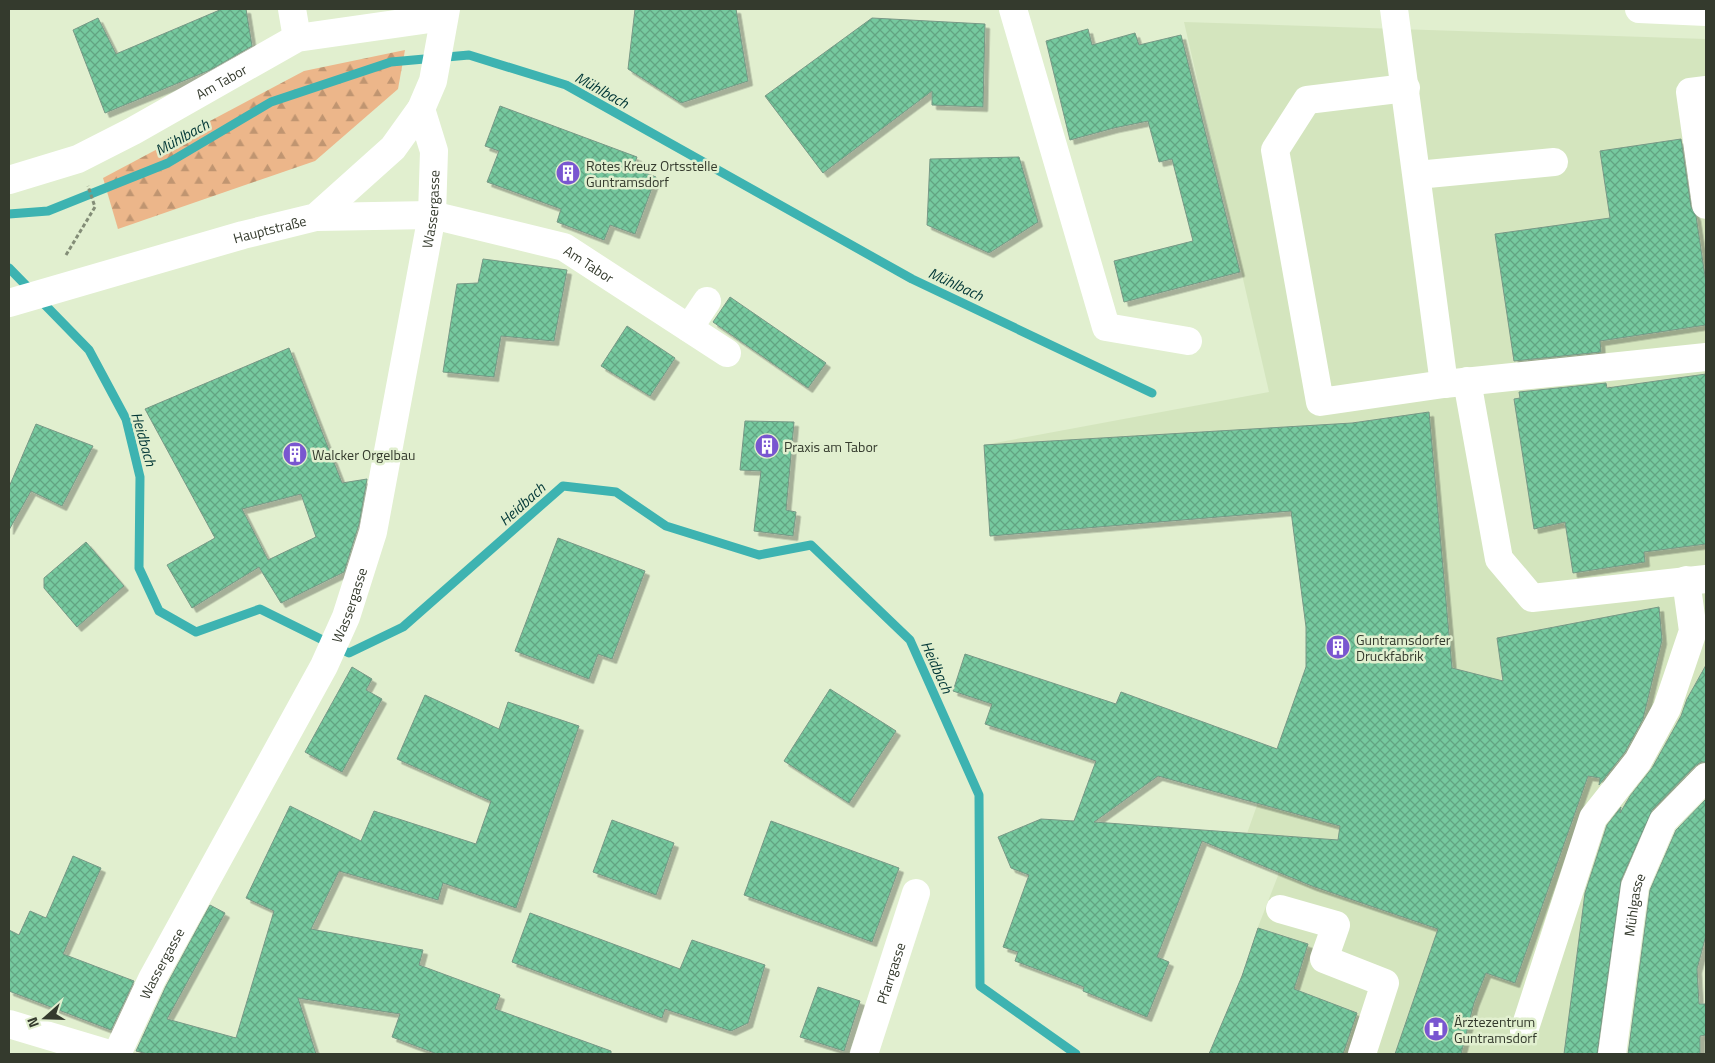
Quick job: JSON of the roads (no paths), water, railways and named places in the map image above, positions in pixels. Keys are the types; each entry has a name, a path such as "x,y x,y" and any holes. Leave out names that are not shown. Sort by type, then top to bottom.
{"street":[{"path":"292,9 297,38"},
{"path":"1013,9 1106,327 1188,340"},
{"path":"1394,9 1417,176 1455,383 1499,559 1532,598 1694,586 1696,641 1667,708 1638,761 1593,818 1524,1031"},
{"path":"1639,9 1706,12"},
{"name":"Am Tabor","path":"9,180 78,160 297,38 444,21"},
{"name":"Hauptstraße","path":"9,303 243,235 316,217 393,148 421,109 433,81 444,21"},
{"path":"1406,88 1307,100 1275,150 1320,402 1455,383 1706,357"},
{"path":"1706,90 1690,92 1706,205"},
{"name":"Wassergasse","path":"117,1054 152,979 324,666 346,617 373,532 432,215 434,151 421,109"},
{"path":"1417,176 1554,162"},
{"name":"Am Tabor","path":"316,217 432,215 564,247 727,353"},
{"path":"689,328 707,301"},
{"name":"Mühlgasse","path":"1612,1054 1636,886 1662,820 1706,777"},
{"name":"Pfarrgasse","path":"864,1054 916,893"},
{"path":"1280,909 1336,925 1324,958 1385,983 1362,1054"},
{"path":"9,1024 109,1054"}],"waterway":[{"name":"Mühlbach","path":"9,214 48,211 168,163 271,102 391,62 469,55 566,85 912,279 1152,393"},
{"name":"Heidbach","path":"9,268 89,350 126,419 140,477 139,568 159,611 196,632 260,609 349,653 403,627 563,486 616,492 666,526 759,555 811,545 910,640 979,795 980,986 1076,1054"}],"place":[{"name":"Rotes Kreuz Ortsstelle Guntramsdorf","path":"568,173"},
{"name":"Praxis am Tabor","path":"767,446"},
{"name":"Walcker Orgelbau","path":"295,454"},
{"name":"Guntramsdorfer Druckfabrik","path":"1338,647"},
{"name":"Ärztezentrum Guntramsdorf","path":"1436,1029"}]}
